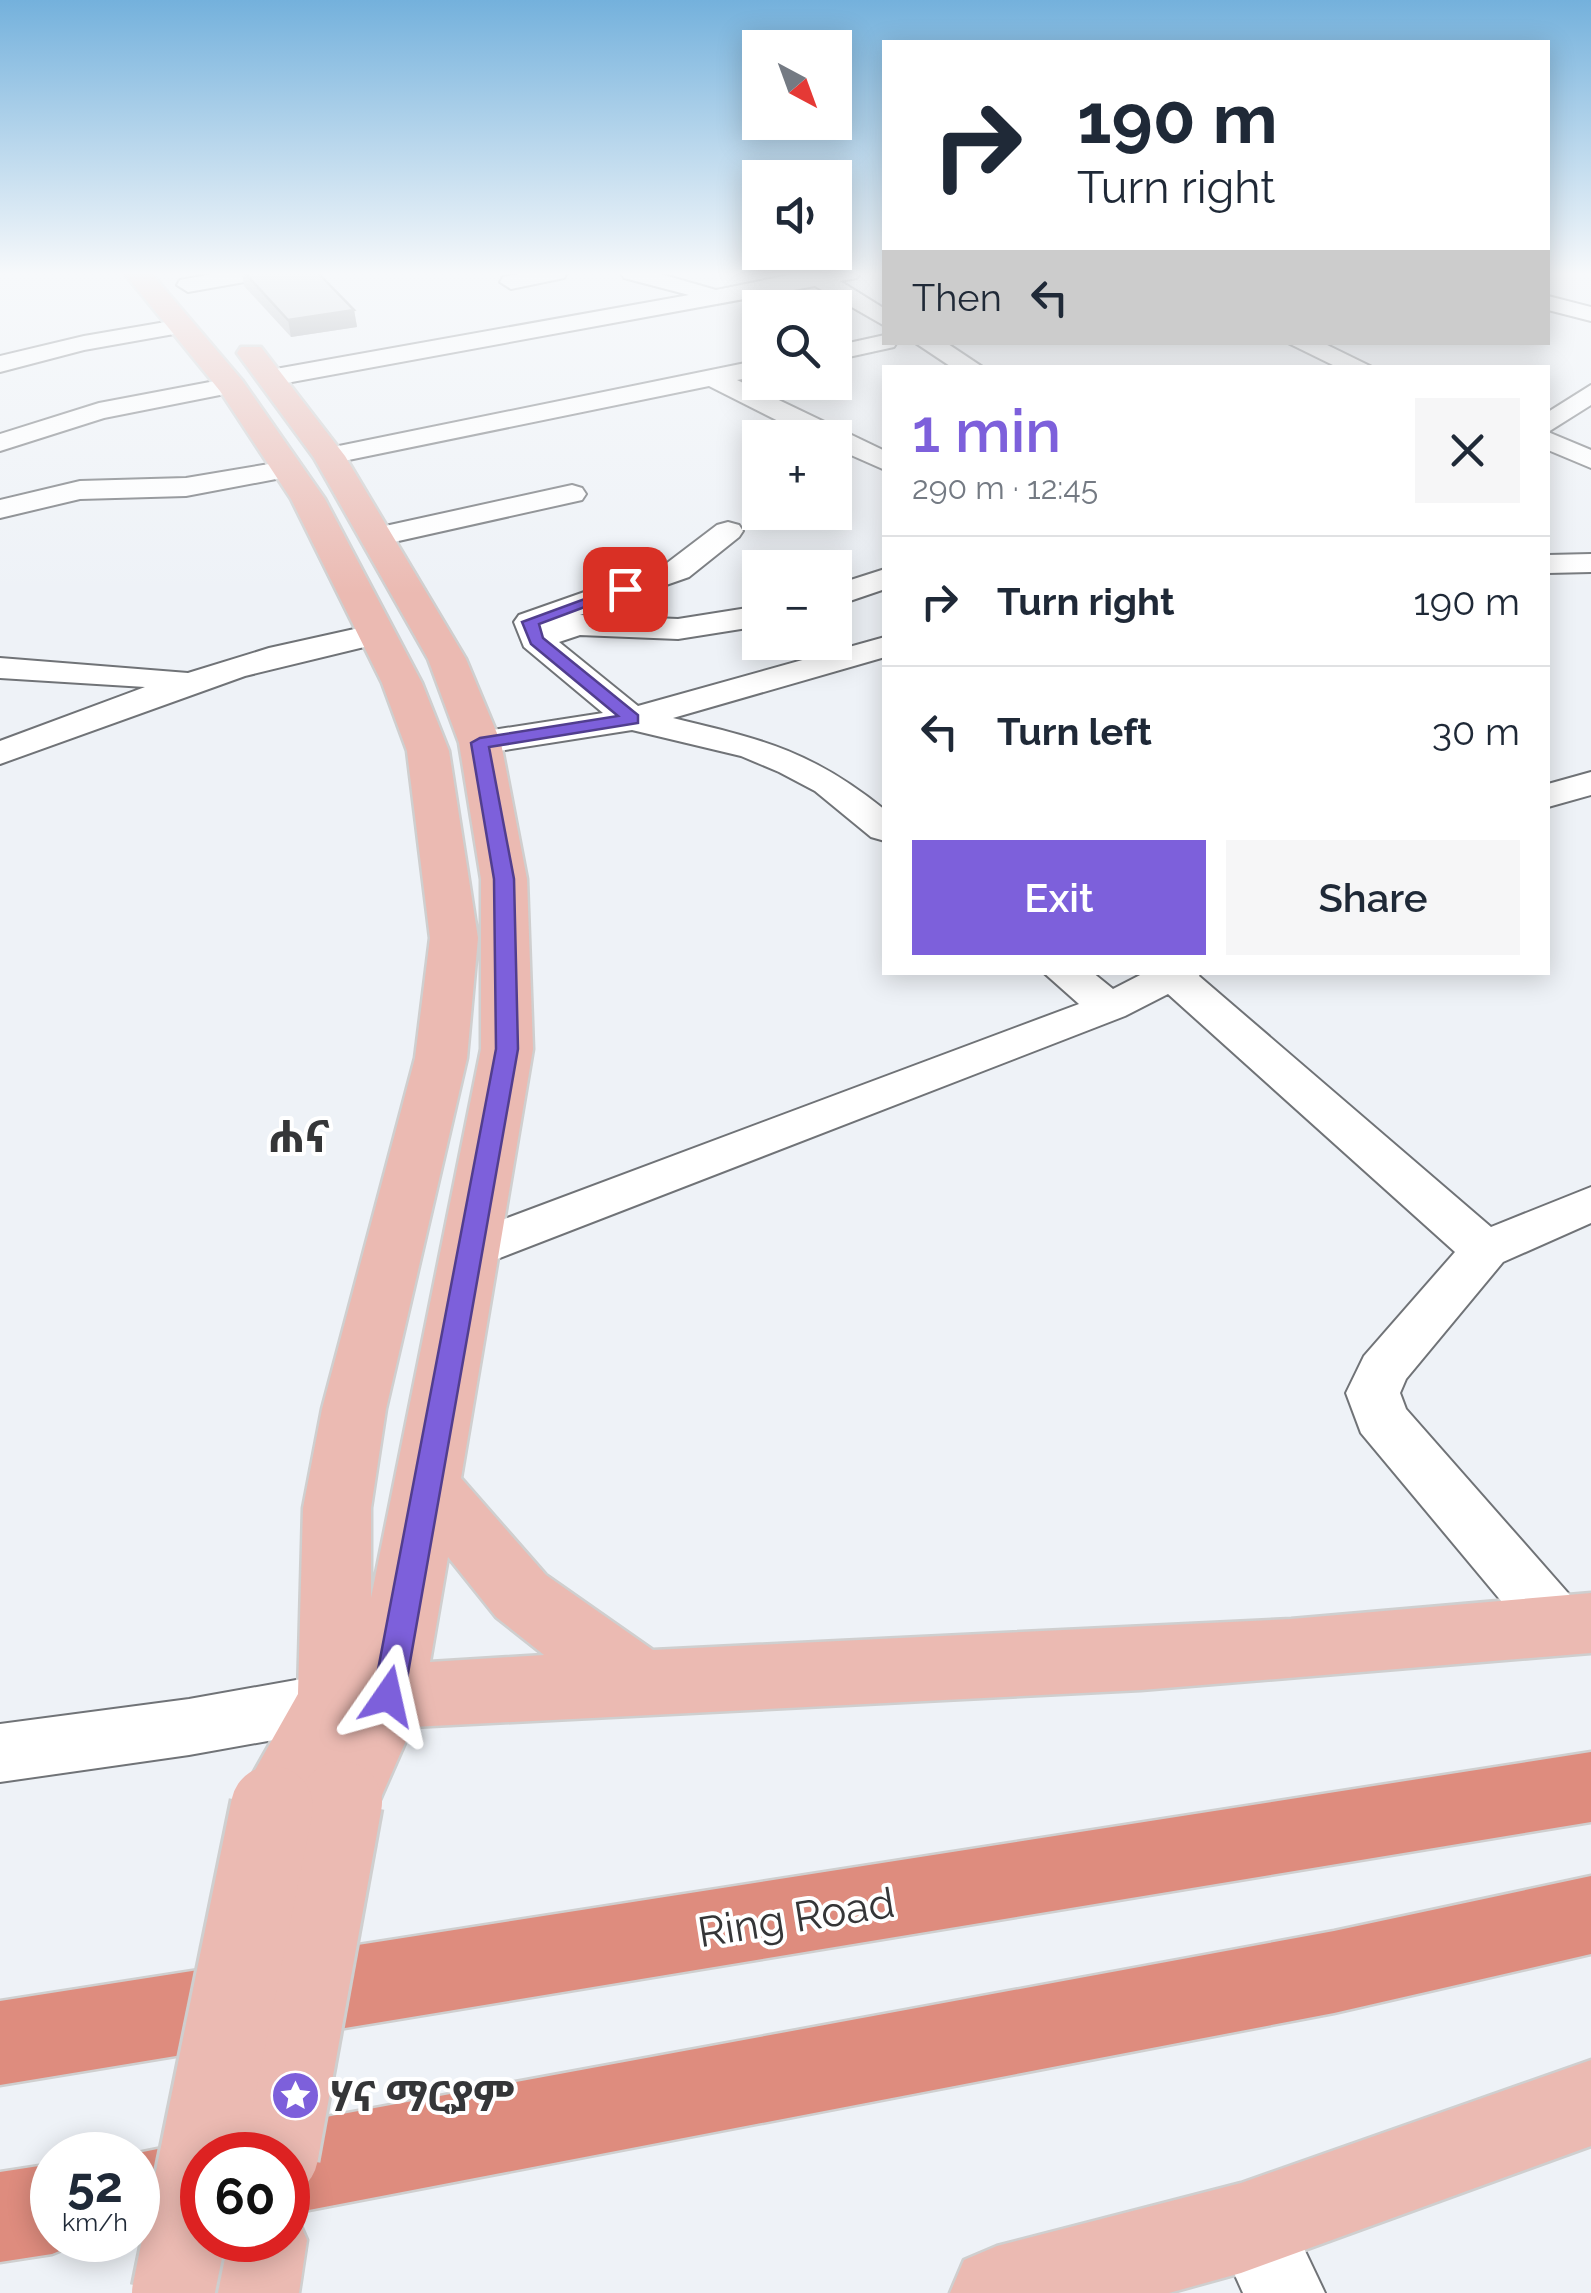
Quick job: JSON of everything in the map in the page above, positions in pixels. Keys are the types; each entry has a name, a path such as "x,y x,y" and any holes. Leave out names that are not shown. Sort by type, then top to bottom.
{"highway":[{"name":"Ring Road","path":"0,2043 1523,1801 1591,1787"},
{"path":"310,2165 1334,1972 1591,1915"},
{"path":"0,2218 30,2213"}],"main road":[{"path":"174,2293 306,1805 362,1698 429,1487 507,1049 504,879 480,743 446,659 376,537 308,463 251,382"},
{"path":"308,463 308,499 402,683 428,751 454,938 440,1058 354,1409 337,1508 362,1698"},
{"path":"367,614 404,584"},
{"path":"429,1487 520,1596 556,1626 638,1680"},
{"path":"362,1698 638,1680 1263,1654 1575,1625"},
{"path":"279,2132 306,1805"},
{"path":"997,2293 1259,2248 1591,2103"},
{"path":"252,2293 257,2262"}],"street":[{"path":"0,443 98,411 262,380"},
{"path":"0,509 80,490 186,487 702,380"},
{"path":"716,380 798,420"},
{"path":"1550,422 1587,381"},
{"path":"1550,441 1591,460"},
{"path":"852,445 882,459"},
{"path":"376,537 572,494"},
{"path":"728,530 678,570 530,622 536,640 632,719 753,748 792,764 828,783 882,828"},
{"path":"1550,564 1591,562"},
{"path":"852,590 882,579"},
{"path":"0,753 198,680 332,642 367,614"},
{"path":"536,640 577,625 678,629 742,619"},
{"path":"480,743 632,719 882,649"},
{"path":"0,668 198,680"},
{"path":"1550,795 1591,784"},
{"path":"1068,975 1110,1007"},
{"path":"470,1251 1110,1007 1174,975"},
{"path":"1177,975 1485,1250"},
{"path":"1575,1625 1381,1418 1373,1393 1383,1370 1485,1250 1591,1204"},
{"path":"0,1753 362,1698"}],"place":[{"name":"ሃና ማርያም","path":"295,2096"}],"district":[{"name":"ሐና","path":"299,1136"}],"route":[{"path":"388,1696 507,1049 504,879 480,743 632,719 536,640 530,622 625,589"}]}
